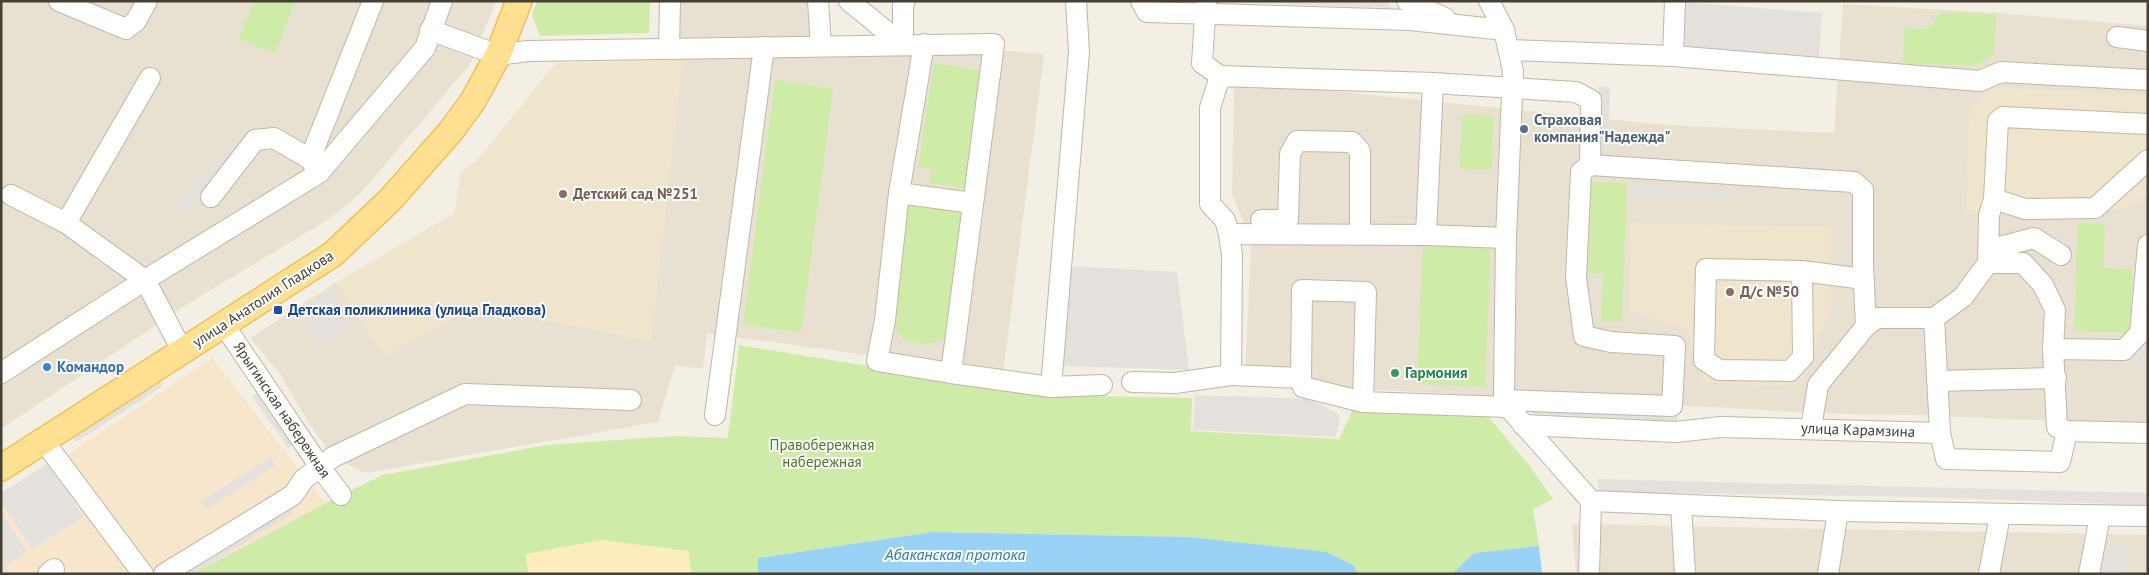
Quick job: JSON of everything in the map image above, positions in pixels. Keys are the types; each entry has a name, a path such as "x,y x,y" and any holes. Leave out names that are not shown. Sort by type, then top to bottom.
{"main road":[{"name":"улица Анатолия Гладкова","path":"1,468 334,254 390,200 451,131 485,81 498,55 519,1"}],"street":[{"path":"59,1 126,29 136,21 147,1"},
{"path":"314,166 373,1"},
{"path":"1,373 145,280 314,166 425,48 442,1"},
{"path":"669,48 670,1"},
{"path":"818,1 821,46"},
{"path":"849,1 903,45"},
{"path":"903,45 903,1 905,1"},
{"path":"1051,387 1079,52 1076,1"},
{"path":"1141,1 1148,12 1206,7 1410,20 1504,30"},
{"path":"1407,1 1465,27"},
{"path":"1489,1 1504,30 1509,50 1512,87 1506,238 1507,404 1591,502 1589,574"},
{"path":"1673,56 1675,1"},
{"path":"1206,7 1202,64 1220,76 1433,83 1576,92 1591,100 1590,164"},
{"path":"430,30 498,55 528,51 994,44 972,203 952,373"},
{"path":"2117,37 2148,41"},
{"path":"924,44 899,193 885,320 877,361 1051,387 1102,385"},
{"path":"716,415 764,47"},
{"path":"1509,50 1673,56 1980,81 2001,72 2148,80"},
{"path":"1220,76 1210,108 1210,204 1227,227 1232,255 1231,375"},
{"path":"66,223 150,78"},
{"path":"1426,235 1433,83"},
{"path":"1811,428 1818,385 1866,326 1877,318 1934,318 1963,297 1988,256 1990,216 1994,199 1998,121 2004,117 2148,124"},
{"path":"211,197 255,140 274,138 314,166"},
{"path":"1227,227 1288,220 1290,154 1297,141 1352,142 1360,150 1360,234"},
{"path":"1994,199 2025,209 2096,208 2148,160"},
{"path":"1363,402 1366,292 1302,290 1301,378 1303,387 1363,402 1672,406 1675,346 1611,342 1584,336 1576,277 1581,172 1590,164 1854,182 1863,190 1866,326"},
{"path":"899,193 972,203"},
{"path":"12,195 66,223 145,280 184,352"},
{"path":"1227,227 1360,234 1506,238"},
{"path":"1988,256 2034,238 2061,255"},
{"path":"2054,349 2124,350 2140,333 2148,245"},
{"path":"1988,256 2022,263 2043,285 2055,310 2054,349 2057,427 2067,431 2148,433"},
{"path":"1802,271 1803,357 1790,371 1719,370 1704,360 1706,268 1802,271 1864,279"},
{"path":"1934,318 1940,433 1946,460 2060,462 2067,431"},
{"name":"Ярыгинская набережная","path":"224,325 341,495"},
{"path":"1132,382 1175,383 1231,375 1301,378"},
{"path":"1937,381 2056,378"},
{"path":"164,574 293,496 304,479 332,457 465,394 631,400"},
{"name":"улица Карамзина","path":"1523,424 1676,432 1721,427 1940,433"},
{"path":"43,440 143,574"},
{"path":"1591,502 1838,511 2148,516"},
{"path":"1681,505 1685,574"},
{"path":"1828,574 1838,511"},
{"path":"1989,574 2000,515"},
{"path":"2089,574 2100,516"}],"shaded area":[{"path":"1,1 496,1 471,63 360,194 329,219 189,303 1,429"},
{"path":"663,1 815,1 816,51 1014,51 1044,55 1003,374 707,333 703,369 675,365 658,422 365,473 333,457 310,425 280,374 250,338 337,282 454,214 461,173 482,155 556,63 662,61"},
{"path":"1388,1 1391,8 1219,2"},
{"path":"1684,2 1822,13 1819,57 1681,46"},
{"path":"1843,4 1998,13 2148,26 2148,425 1917,415 1843,414 1245,383 1251,240 1232,194 1234,81 1665,125 1834,133"},
{"name":"Детский сад №251","path":"683,60 651,341 473,307 384,357 337,282 454,214 461,173 482,155 556,63"},
{"path":"1599,86 1610,87 1608,156 1596,156"},
{"path":"1991,87 2148,95 2148,194 2133,206 2077,217 1966,214 1969,111"},
{"path":"240,134 248,140 180,215 173,209"},
{"path":"1629,186 1735,189 1735,201 1629,197"},
{"name":"Д/с №50","path":"1630,223 1831,227 1831,309 1803,379 1787,386 1701,382 1689,330 1630,312"},
{"path":"1070,266 1177,272 1189,370 1061,366"},
{"path":"333,291 352,323 318,343 299,311"},
{"path":"2145,304 2148,304 2148,362 2074,361 2074,352 2144,354"},
{"path":"212,358 326,504 202,574 1,574 1,499"},
{"path":"158,379 163,386 76,442 71,434"},
{"path":"259,392 295,443 288,448 252,396"},
{"path":"1195,395 1310,399 1340,415 1336,437 1193,430"},
{"path":"1533,405 1677,412 1677,421 1533,414"},
{"path":"271,457 276,465 206,510 201,501"},
{"path":"49,463 83,517 32,549 1,502 1,493"},
{"path":"1598,479 2147,493 2146,505 1923,497 1599,492"},
{"path":"288,502 294,513 193,574 170,574"},
{"path":"1,511 27,552 5,566 10,574 1,574"},
{"path":"1572,524 2148,535 2148,574 1576,574"},
{"path":"2092,540 2128,547 2123,574 2086,574"}],"green space":[{"path":"254,1 296,1 275,53 239,39"},
{"path":"537,1 650,1 649,33 540,36 532,15"},
{"path":"1941,12 1996,14 1994,54 1974,66 1903,63 1905,28 1929,29"},
{"path":"934,63 983,71 966,189 929,183 931,169 918,167"},
{"path":"775,80 833,89 801,333 743,324"},
{"path":"1463,114 1494,116 1491,170 1459,169"},
{"path":"1591,182 1627,183 1622,321 1601,321 1603,274 1588,273"},
{"path":"906,204 964,211 949,336 928,344 904,340 890,322"},
{"path":"2078,223 2105,224 2103,268 2132,269 2131,333 2074,331"},
{"path":"1423,239 1491,242 1485,387 1417,384"},
{"name":"Правобережная набережная","path":"739,345 1046,395 1192,398 1191,431 1339,439 1352,411 1484,412 1529,465 1553,499 1533,509 1539,546 1474,553 1452,574 1358,574 1353,565 1188,537 933,532 758,558 758,574 193,574 341,495 383,475 546,445 674,436 728,438"}],"sand":[{"path":"601,540 688,551 692,574 528,574 526,554"}],"water":[{"name":"Абаканская протока","path":"933,532 1188,537 1327,552 1353,565 1358,574 758,574 758,558"},
{"path":"1539,546 1542,574 1452,574 1474,553"}],"place":[{"name":"Страховая компания\"Надежда\"","path":"1524,129"},
{"name":"Детский сад №251","path":"563,194"},
{"name":"Д/с №50","path":"1730,292"},
{"name":"Детская поликлиника (улица Гладкова)","path":"278,310"},
{"name":"Командор","path":"47,367"},
{"name":"Гармония","path":"1395,373"}]}
